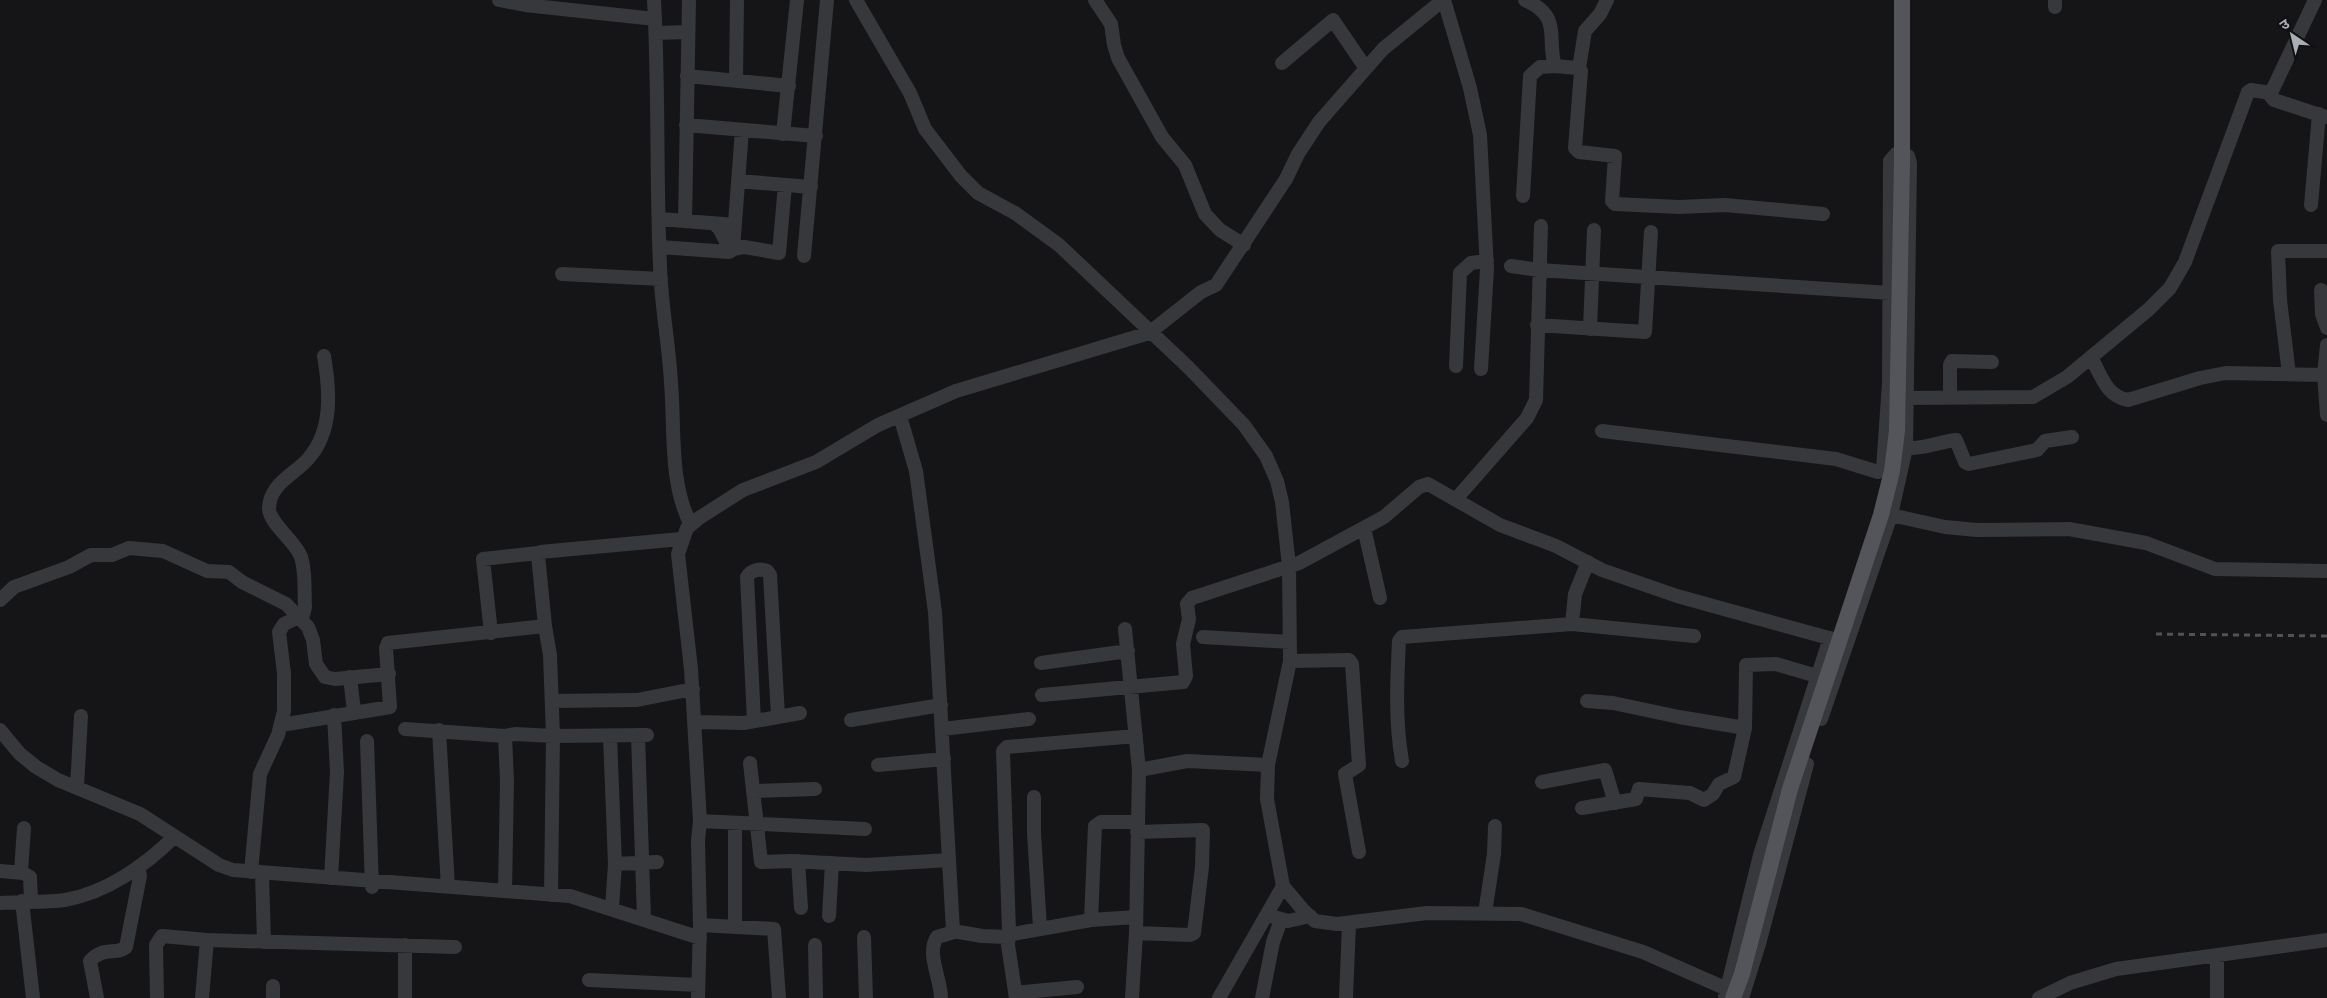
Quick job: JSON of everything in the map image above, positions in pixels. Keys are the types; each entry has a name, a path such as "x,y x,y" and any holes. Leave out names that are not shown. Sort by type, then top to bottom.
{"main road":[{"path":"1728,995 1742,974 1790,789 1881,515 1892,471 1897,431 1902,157 1902,0"}],"street":[{"path":"499,0 688,32"},
{"path":"654,0 661,278 670,361 676,462 682,505 691,525"},
{"path":"684,220 686,125 684,70 689,0"},
{"path":"736,81 737,0"},
{"path":"783,134 797,0"},
{"path":"804,256 827,0"},
{"path":"856,0 910,93 925,129 961,176 978,193 1015,213 1059,245 1149,332 1188,366 1244,425 1266,456 1277,481 1282,502 1289,566 1290,661 1268,765 1267,799 1283,886 1316,921 1337,924 1427,913 1485,912 1521,914 1643,952 1728,995 1741,998 1759,944 1800,783 1891,515 1906,448 1910,163 1908,156 1893,155 1890,161 1889,383 1884,466 1878,472 1836,459 1602,430"},
{"path":"1095,0 1111,24 1118,58 1162,137 1185,165 1205,214 1220,230 1244,245"},
{"path":"1525,0 1540,9 1551,25 1555,66"},
{"path":"1607,0 1600,14 1585,31 1579,68 1581,72 1575,148 1579,152 1615,156 1612,201 1614,204 1679,208 1725,205 1823,214"},
{"path":"2269,94 2315,0"},
{"path":"589,980 698,992 700,931 698,841 700,821 696,722 678,554 682,539 691,525 743,490 816,462 878,425 956,391 1149,332 1202,292 1216,285 1286,179 1298,154 1318,122 1383,49 1439,2 1470,88 1480,135 1482,206 1487,261 1481,369"},
{"path":"1282,63 1333,20 1365,67"},
{"path":"1523,196 1530,76 1540,67 1579,68"},
{"path":"684,70 736,81 789,86"},
{"path":"1907,398 2034,397 2067,377 2148,310 2170,288 2185,262 2248,92 2251,90 2269,94 2274,100 2323,116 2311,205"},
{"path":"686,125 816,136"},
{"path":"732,250 742,130"},
{"path":"738,181 811,187"},
{"path":"660,248 732,250 744,247 756,251 767,250 779,253 785,185"},
{"path":"660,219 735,225"},
{"path":"712,223 719,228 732,250"},
{"path":"1456,499 1533,408 1536,400 1541,226"},
{"path":"1590,329 1594,230"},
{"path":"1537,325 1645,332 1650,277 1651,232"},
{"path":"2289,374 2280,300 2278,251 2327,251"},
{"path":"1456,366 1460,272 1471,263 1487,261"},
{"path":"1511,266 1539,270 1890,292"},
{"path":"562,274 661,278"},
{"path":"2320,290 2322,314 2327,328"},
{"path":"2327,345 2324,375 2327,414"},
{"path":"264,942 257,872 260,774 274,745 284,711 284,673 279,632 284,624 303,615 305,607 301,558 272,517 269,508 278,487 307,460 325,428 329,384 324,356"},
{"path":"2091,357 2108,390 2119,398 2128,400 2200,378 2226,373 2324,375"},
{"path":"1950,398 1950,365 1952,361 1992,362"},
{"path":"900,416 918,486 935,612 954,932"},
{"path":"1906,448 1918,449 1939,442 1956,440 1965,462 1969,464 2037,450 2045,441 2072,437"},
{"path":"1042,695 1185,680 1183,644 1190,619 1187,604 1192,598 1311,557 1396,509 1419,487 1424,485 1432,485 1500,525 1556,546 1602,570 1677,596 1847,643"},
{"path":"1891,515 1945,527 1977,530 2069,529 2146,543 2205,566 2221,569 2327,571"},
{"path":"1364,528 1380,598"},
{"path":"491,633 483,559 543,551 682,539"},
{"path":"0,600 14,587 69,566 89,556 112,555 126,549 136,548 170,553 207,571 229,572 242,582 282,601 300,617 311,633 316,664 321,674 329,678 389,674"},
{"path":"538,553 552,701 551,895"},
{"path":"1572,624 1575,594 1588,562"},
{"path":"754,721 747,577 750,573 759,570 768,571 770,575 778,716"},
{"path":"1402,761 1397,726 1396,698 1399,641 1401,638 1572,624 1694,636"},
{"path":"281,725 390,707 386,648 388,643 546,626"},
{"path":"1125,629 1139,770 1136,933 1132,998"},
{"path":"1203,637 1290,642"},
{"path":"1728,995 1760,855 1830,638"},
{"path":"1041,663 1128,651"},
{"path":"1290,661 1349,660 1352,664 1359,765 1345,774 1359,852"},
{"path":"1582,808 1636,799 1640,789 1690,793 1704,800 1710,798 1719,784 1734,776 1745,728 1746,665 1782,665 1817,676"},
{"path":"350,677 354,712"},
{"path":"552,701 637,700 693,689"},
{"path":"1587,701 1613,702 1679,717 1745,728"},
{"path":"851,720 941,705"},
{"path":"696,722 735,724 800,713"},
{"path":"331,878 338,772 334,715"},
{"path":"77,787 81,716"},
{"path":"942,729 1029,720"},
{"path":"405,729 505,736 515,734 552,736 643,735 642,863 644,919"},
{"path":"0,730 20,754 36,767 58,780 140,814 220,865 233,870 331,878 372,884 448,887 570,896 644,919 700,931 734,926 774,929 779,998"},
{"path":"439,730 448,887"},
{"path":"505,736 507,781 505,892"},
{"path":"610,736 615,864 612,908"},
{"path":"1077,987 1015,995 1008,935 1003,749 1136,736"},
{"path":"367,741 372,884"},
{"path":"878,764 944,758"},
{"path":"1139,770 1188,761 1268,765"},
{"path":"750,763 761,862 798,861 866,865 949,860"},
{"path":"1542,782 1606,770 1615,803"},
{"path":"754,791 815,789"},
{"path":"1034,797 1034,833 1040,928"},
{"path":"700,821 865,829"},
{"path":"1091,920 1095,826 1101,822 1137,827 1203,830 1202,867 1194,933 1190,935 1136,933"},
{"path":"734,824 734,926"},
{"path":"1485,912 1494,854 1495,826"},
{"path":"23,873 21,872 24,828"},
{"path":"0,903 66,900 78,897 110,883 138,867 159,852 174,837"},
{"path":"798,861 801,908"},
{"path":"615,864 657,862"},
{"path":"829,916 832,863"},
{"path":"98,998 90,961 101,952 121,951 126,947 140,876 138,867"},
{"path":"0,871 23,873 30,877 26,901 33,998"},
{"path":"1219,998 1283,886"},
{"path":"1268,911 1281,920"},
{"path":"1256,932 1281,920 1296,921 1310,916"},
{"path":"941,998 941,984 932,947 937,937 954,932 1008,935 1091,920 1136,917"},
{"path":"1262,998 1273,942 1281,920"},
{"path":"1346,998 1349,924"},
{"path":"157,998 156,945 160,937 455,947"},
{"path":"864,937 866,998"},
{"path":"202,998 207,940"},
{"path":"2039,998 2070,983 2116,969 2327,940"},
{"path":"405,945 405,998"},
{"path":"815,945 816,998"},
{"path":"2217,956 2217,998"}],"railway":[{"path":"2156,634 2327,636"}]}
